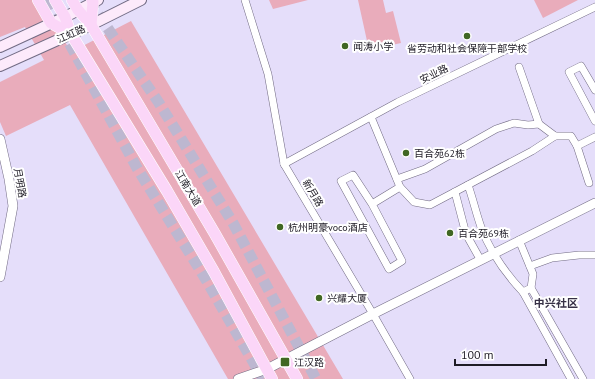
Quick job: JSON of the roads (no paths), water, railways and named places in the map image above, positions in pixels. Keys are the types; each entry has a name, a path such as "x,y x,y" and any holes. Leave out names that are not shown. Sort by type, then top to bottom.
{"main road":[{"path":"38,0 51,23 71,34"},
{"name":"江南大道","path":"55,0 65,17 71,34 167,191 214,272 272,379"},
{"name":"江南大道","path":"72,0 78,10 91,25 215,234 298,379"},
{"name":"江虹路","path":"0,66 91,25 141,0"},
{"path":"91,25 95,1"},
{"name":"江虹路","path":"0,47 65,17 95,1"}],"street":[{"name":"新月路","path":"245,0 268,74 284,164 410,379"},
{"name":"安业路","path":"284,164 398,102 595,7"},
{"path":"595,90 581,66 569,72 595,121"},
{"path":"519,67 539,124 555,136"},
{"path":"371,117 399,183 414,202 430,205 532,151 555,136 571,136 577,146 589,183"},
{"path":"372,204 399,183 496,130 514,123 528,125 539,124"},
{"path":"577,146 595,137"},
{"name":"月明路","path":"0,139 9,179 13,206 0,277"},
{"path":"353,175 372,204 402,261 389,269 341,180 353,175"},
{"path":"468,185 482,228 494,252 514,282 523,292 572,379"},
{"path":"455,192 466,234 480,260"},
{"path":"238,379 267,369 494,252 595,203"},
{"path":"519,240 533,274 531,288 583,379"},
{"path":"530,266 552,258 595,255"},
{"path":"523,292 531,288"}],"tunnel":[{"path":"46,0 137,168 205,278 263,379"},
{"path":"89,1 159,103 233,223 316,379"}],"place":[{"name":"省劳动和社会保障干部学校","path":"467,36"},
{"name":"闻涛小学","path":"345,46"},
{"name":"百合苑62栋","path":"406,153"},
{"name":"杭州明豪voco酒店","path":"280,227"},
{"name":"百合苑69栋","path":"450,233"},
{"name":"兴耀大厦","path":"319,298"},
{"name":"江汉路","path":"285,362"}],"district":[{"name":"中兴社区","path":"556,303"}]}
